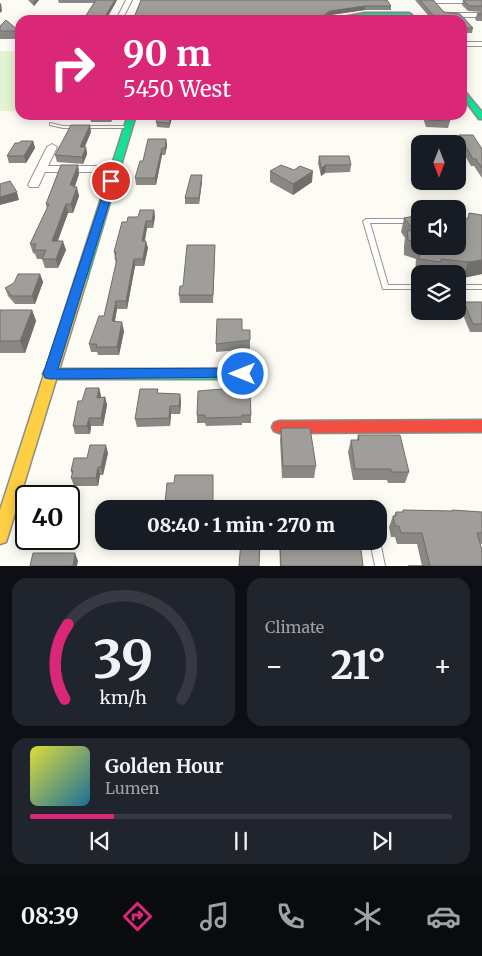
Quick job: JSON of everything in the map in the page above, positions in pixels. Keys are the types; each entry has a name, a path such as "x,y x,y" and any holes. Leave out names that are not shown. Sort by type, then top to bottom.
{"street":[{"path":"122,15 129,0"},
{"path":"399,0 410,15"},
{"path":"435,1 482,1"},
{"path":"435,1 447,15"},
{"path":"467,16 482,15"},
{"path":"467,44 482,44"},
{"path":"467,97 482,117"},
{"path":"0,536 130,120"},
{"path":"34,185 52,147"},
{"path":"42,169 115,169"},
{"path":"50,374 243,374"},
{"path":"279,427 482,426"}],"lane":[{"path":"52,124 63,127 128,127"},
{"path":"411,220 366,221 386,287 411,287"},
{"path":"466,287 482,287"},
{"path":"377,550 380,566"}],"green space":[{"path":"0,51 15,51 15,111 0,111"}],"building":[{"path":"96,0 115,0 106,15 86,15"},
{"path":"141,0 387,0 391,6 365,6 330,11 324,15 135,15"},
{"path":"420,0 433,0 444,12 461,15 433,15"},
{"path":"463,0 482,0 482,6 469,6"},
{"path":"6,20 15,28 15,31 0,31 0,26"},
{"path":"467,22 473,28 467,28"},
{"path":"157,120 170,120 169,123 156,122"},
{"path":"71,125 90,125 80,147 86,147 82,157 55,155"},
{"path":"466,135 473,135 482,149 482,168 476,159 473,159 466,147"},
{"path":"148,139 166,139 155,178 135,178 140,161 143,161"},
{"path":"33,141 24,156 7,156 15,143"},
{"path":"319,156 349,156 351,165 326,165 321,168"},
{"path":"61,165 78,165 70,185 77,187 71,204 66,204 52,241 63,241 56,259 42,259 46,250 34,250 36,244 30,244 49,204 46,204"},
{"path":"281,165 294,170 300,166 313,171 293,184 270,171"},
{"path":"191,175 202,175 199,198 185,198"},
{"path":"10,181 17,192 0,197 0,184"},
{"path":"140,210 154,210 152,221 146,221 142,241 146,241 143,259 134,259 126,301 116,301 112,321 122,322 117,347 96,347 97,344 89,344 99,316 104,316 117,259 115,259 116,252 114,252 122,222 127,222 128,217 138,217"},
{"path":"469,213 482,215 482,260 468,262 441,259 441,262 419,259 419,255 466,255 466,219 468,219"},
{"path":"411,217 411,226 404,218"},
{"path":"411,230 411,241 408,240 407,231"},
{"path":"187,245 215,245 213,295 179,295 180,286 183,286"},
{"path":"18,274 40,274 32,296 12,296 5,288 14,283"},
{"path":"466,302 482,302 482,324 473,324"},
{"path":"0,310 32,310 20,341 0,341"},
{"path":"217,319 242,319 242,330 250,330 250,340 216,344"},
{"path":"86,388 99,388 97,398 105,397 101,418 89,418 87,426 73,426 78,401 82,401"},
{"path":"140,389 158,389 157,393 180,394 179,406 170,406 169,418 135,419"},
{"path":"222,389 250,392 251,415 205,418 205,415 197,415 198,391"},
{"path":"281,428 310,428 316,466 283,466"},
{"path":"358,435 400,435 409,472 391,472 391,469 355,469 351,440 359,440"},
{"path":"90,445 106,445 101,467 98,467 96,478 71,478 74,458 87,458"},
{"path":"175,475 213,475 213,500 165,500 167,483 174,483"},
{"path":"403,510 482,512 482,533 477,533 482,550 482,566 430,566 422,533 401,533 399,526 395,526 393,516 396,516 396,512 403,512"},
{"path":"240,550 260,550 259,566 239,566"},
{"path":"280,550 361,550 363,566 281,566"},
{"path":"33,553 75,553 73,566 30,566"}],"traffic: fast":[{"path":"365,15 409,15"},
{"path":"467,97 482,117"},
{"path":"81,279 130,120"},
{"path":"50,374 243,374"}],"traffic: slow":[{"path":"0,536 81,279"}],"traffic: jam":[{"path":"279,427 482,426"}],"route":[{"path":"111,181 50,374 243,374"}]}
